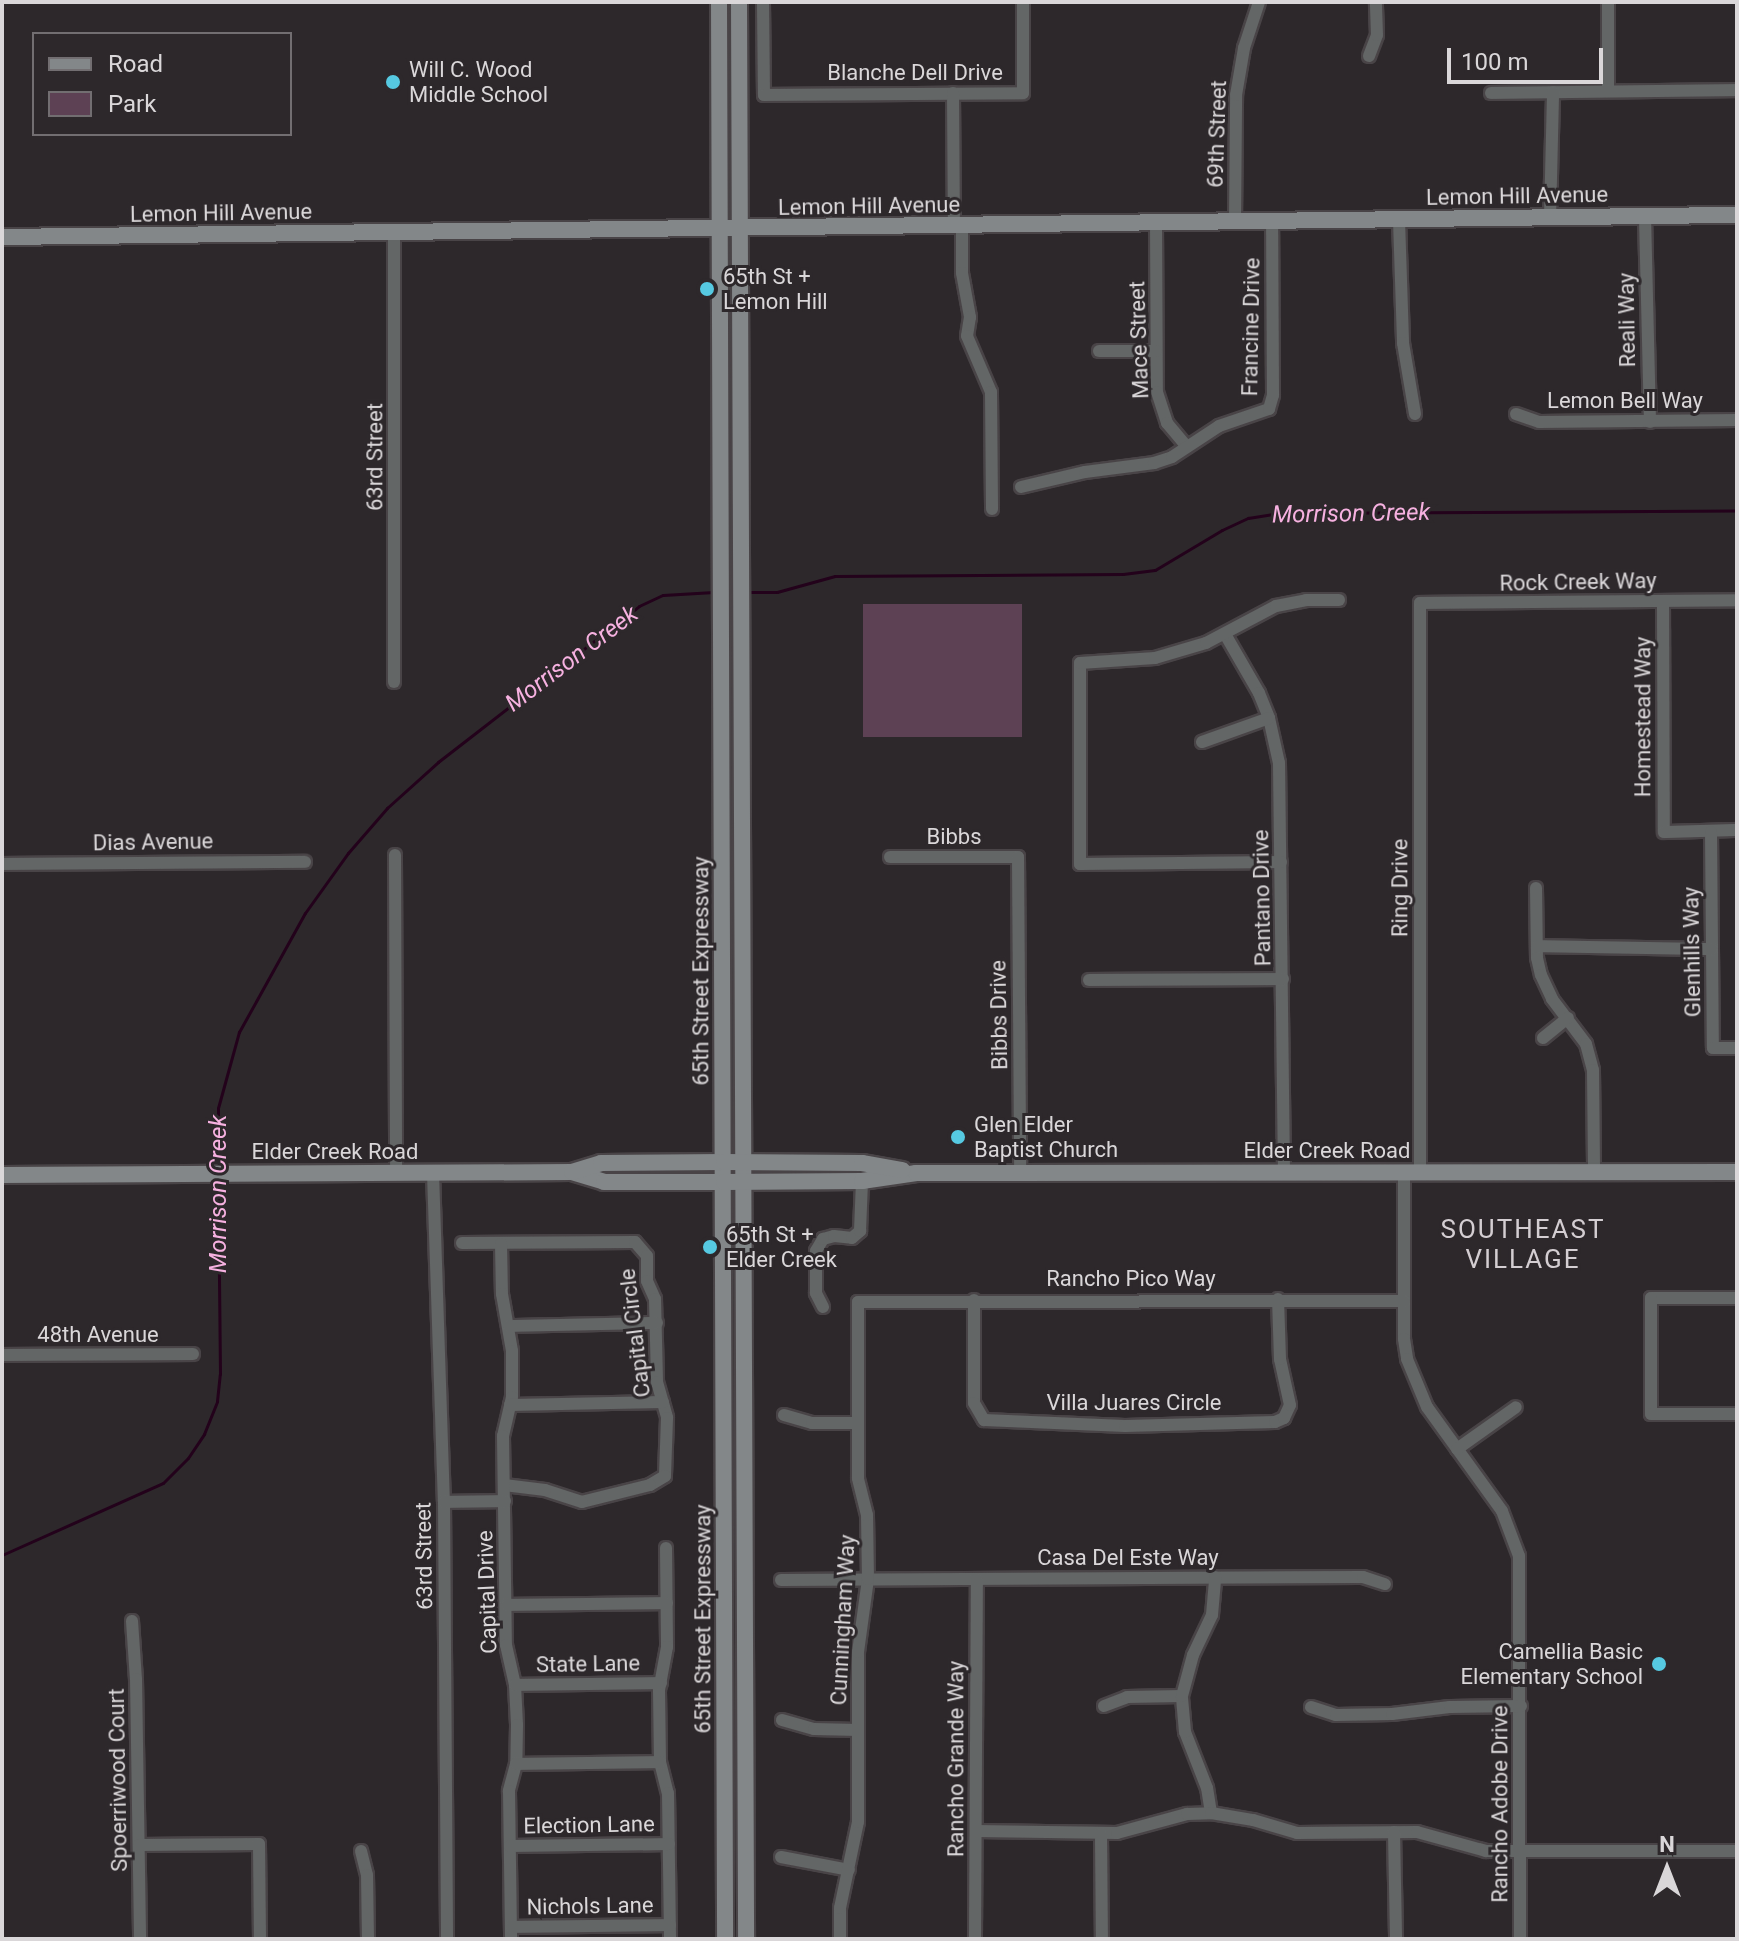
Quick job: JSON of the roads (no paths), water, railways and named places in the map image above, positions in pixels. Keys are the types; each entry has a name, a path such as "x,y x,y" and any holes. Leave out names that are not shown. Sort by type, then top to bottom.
{"main road":[{"name":"65th Street Expressway","path":"719,2 725,1939"},
{"name":"65th Street Expressway","path":"739,2 746,1939"},
{"name":"Lemon Hill Avenue","path":"2,237 1737,215"},
{"name":"Elder Creek Road","path":"2,1175 572,1172 601,1163 724,1162 862,1163 916,1173"},
{"name":"Elder Creek Road","path":"572,1172 604,1182 862,1181 916,1173 1737,1172"}],"street":[{"name":"Blanche Dell Drive","path":"763,2 764,95 1023,93 1023,2"},
{"name":"69th Street","path":"1235,222 1236,95 1244,48 1259,2"},
{"path":"1369,56 1377,35 1376,2"},
{"path":"1608,2 1608,91"},
{"path":"1491,93 1737,90"},
{"path":"1550,218 1553,92"},
{"path":"953,93 958,227 970,317 967,336 991,392 992,509"},
{"name":"Reali Way","path":"1645,217 1650,422"},
{"path":"1399,220 1403,343 1415,414"},
{"name":"Francine Drive","path":"1021,487 1085,472 1142,466 1187,447 1219,426 1269,409 1273,395 1272,221"},
{"name":"Mace Street","path":"1156,223 1156,351 1160,408 1167,423 1187,447"},
{"name":"63rd Street","path":"394,232 394,682"},
{"path":"1099,351 1156,351"},
{"name":"Lemon Bell Way","path":"1516,414 1539,422 1737,420"},
{"path":"1281,862 1080,864 1080,663 1155,658 1183,652 1225,634 1276,606 1339,600"},
{"name":"Rock Creek Way","path":"1420,603 1737,600"},
{"name":"Homestead Way","path":"1663,601 1664,832 1711,832"},
{"name":"Ring Drive","path":"1412,1173 1420,603"},
{"name":"Pantano Drive","path":"1225,634 1269,718 1279,763 1284,1173"},
{"path":"1202,742 1269,718"},
{"path":"1711,832 1737,830"},
{"name":"Glenhills Way","path":"1711,832 1713,1048 1737,1048"},
{"path":"395,855 396,1173"},
{"name":"Bibbs","path":"890,857 1018,857"},
{"name":"Bibbs Drive","path":"1018,857 1020,1174"},
{"name":"Dias Avenue","path":"2,864 305,862"},
{"path":"1536,888 1537,946 1546,988 1586,1044 1593,1070 1594,1172"},
{"path":"1537,946 1712,949"},
{"path":"1089,980 1283,979"},
{"path":"1543,1038 1568,1018"},
{"name":"63rd Street","path":"433,1173 444,1502 447,1939"},
{"name":"Rancho Adobe Drive","path":"1412,1173 1404,1301 1404,1339 1412,1377 1427,1407 1502,1511 1519,1556 1520,1939"},
{"path":"823,1307 816,1293 816,1251 823,1239 834,1236 852,1238 860,1231 862,1181"},
{"name":"Capital Circle","path":"462,1243 635,1242 647,1256 647,1281 655,1299 657,1382 667,1418 665,1476 650,1485 582,1502 545,1490 504,1485"},
{"name":"Capital Drive","path":"501,1244 502,1294 509,1326 510,1405 503,1436 507,1653 515,1685 516,1764 509,1791 511,1933"},
{"path":"1737,1298 1651,1298 1651,1414 1737,1414"},
{"name":"Villa Juares Circle","path":"974,1300 974,1403 984,1420 1125,1426 1275,1422 1284,1418 1290,1405 1280,1359 1278,1299"},
{"name":"Rancho Pico Way","path":"858,1302 1404,1301"},
{"name":"Cunningham Way","path":"840,1939 840,1908 858,1822 858,1652 868,1579 868,1526 858,1478 858,1302"},
{"path":"509,1326 657,1323"},
{"name":"48th Avenue","path":"2,1355 193,1354"},
{"path":"510,1405 663,1402"},
{"path":"1457,1449 1516,1407"},
{"path":"784,1415 812,1423 858,1423"},
{"path":"444,1502 505,1501"},
{"path":"666,1548 667,1647 661,1683 660,1762 668,1793 670,1939"},
{"path":"1211,1813 1207,1788 1185,1732 1182,1696 1193,1655 1212,1615 1215,1577"},
{"name":"Casa Del Este Way","path":"781,1580 1363,1577 1385,1584"},
{"name":"Rancho Grande Way","path":"975,1939 977,1579"},
{"path":"507,1605 667,1603"},
{"name":"Spoerriwood Court","path":"132,1621 140,1939"},
{"name":"State Lane","path":"515,1685 661,1683"},
{"path":"1104,1706 1127,1697 1182,1696"},
{"path":"1311,1707 1336,1715 1392,1714 1450,1707 1521,1706"},
{"path":"782,1720 814,1729 858,1730"},
{"path":"516,1764 660,1762"},
{"path":"976,1831 1101,1834 1135,1830 1187,1814 1211,1813 1253,1820 1297,1833 1394,1832 1434,1835 1486,1851 1737,1851"},
{"path":"1394,1832 1396,1939"},
{"path":"1101,1834 1102,1939"},
{"path":"139,1845 259,1844 260,1939"},
{"name":"Election Lane","path":"510,1846 669,1844"},
{"path":"361,1851 367,1875 368,1939"},
{"path":"781,1857 849,1870"},
{"name":"Nichols Lane","path":"511,1933 588,1932 670,1925"}],"waterway":[{"name":"Morrison Creek","path":"745,592 777,592 835,576 1123,574 1155,570 1248,518 1281,513 1737,511"},
{"name":"Morrison Creek","path":"218,1167 218,1108 239,1032 305,913 348,853 387,808 438,762 639,606 663,595 714,592"},
{"name":"Morrison Creek","path":"2,1555 163,1483 188,1458 204,1434 217,1401 220,1374 218,1179"}],"place":[{"name":"Will C. Wood Middle School","path":"393,82"},
{"name":"65th St + Lemon Hill","path":"707,289"},
{"name":"Glen Elder Baptist Church","path":"958,1137"},
{"name":"65th St + Elder Creek","path":"710,1247"},
{"name":"Camellia Basic Elementary School","path":"1659,1664"}],"district":[{"name":"SOUTHEAST VILLAGE","path":"1523,1245"}]}
